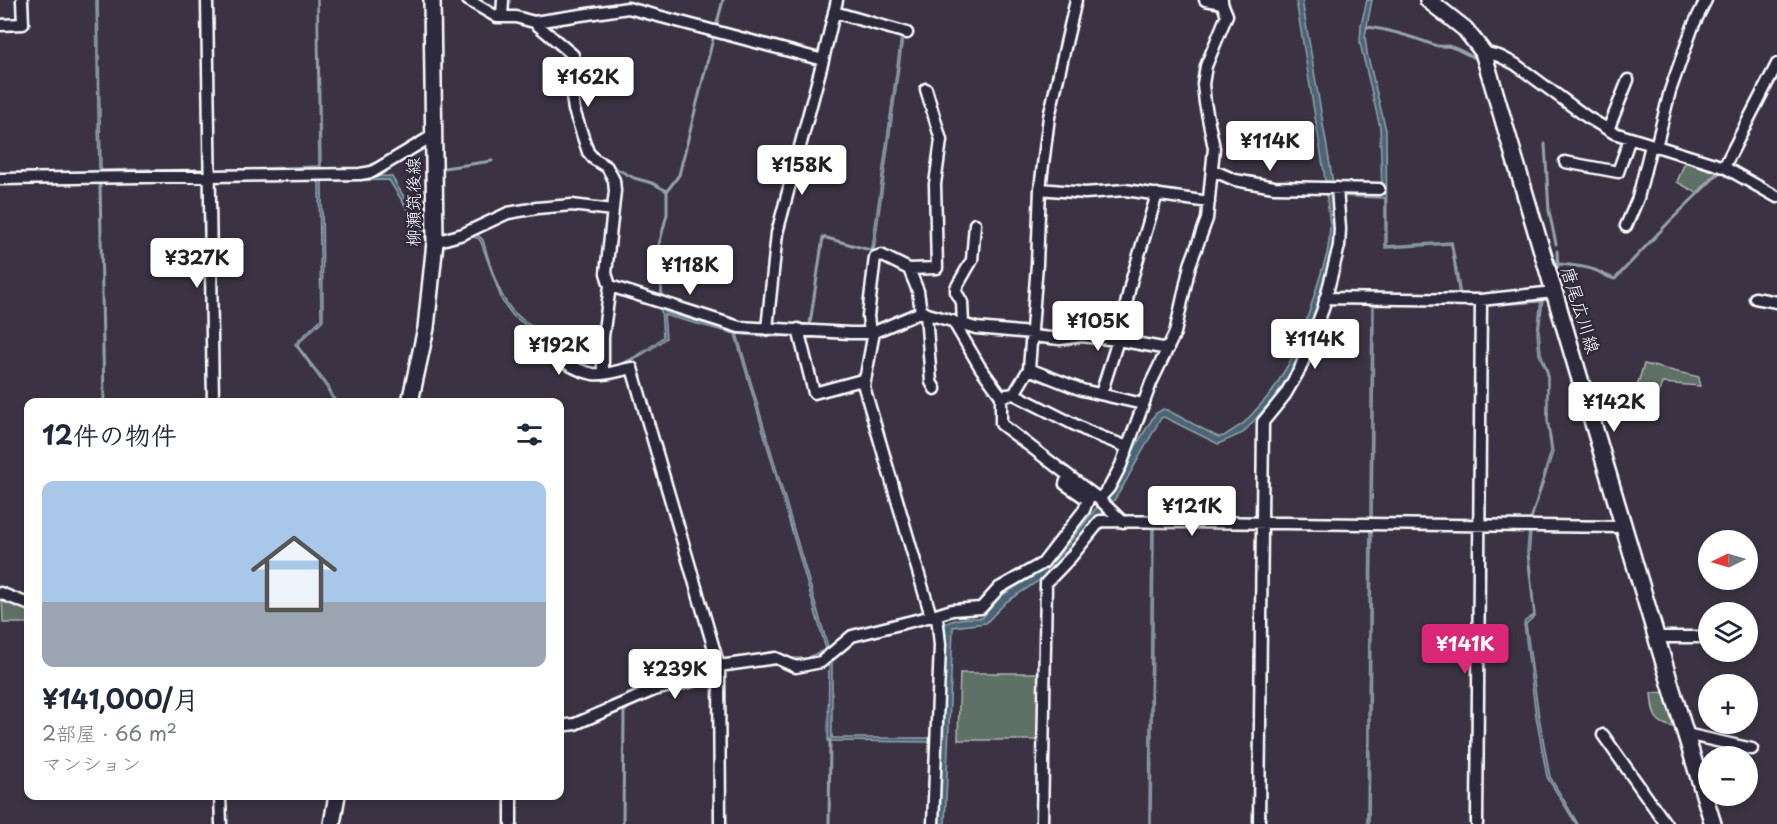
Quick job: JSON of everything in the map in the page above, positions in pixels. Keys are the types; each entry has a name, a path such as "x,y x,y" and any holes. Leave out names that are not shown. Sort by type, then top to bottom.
{"main road":[{"name":"柳瀬筑後線","path":"411,398 426,328 435,242 432,0"},
{"name":"唐尾広川線","path":"1428,0 1466,29 1483,52 1713,824"},
{"path":"332,824 336,800"}],"street":[{"path":"0,25 23,24 22,0"},
{"path":"207,0 213,398"},
{"path":"468,0 497,17 516,17 534,22 573,55 575,69 571,89 574,110 588,152 607,167 614,180 615,190 606,273 610,286 603,337 603,374"},
{"path":"502,17 503,0"},
{"path":"766,329 777,233 837,0"},
{"path":"1014,394 1029,369 1040,189 1049,117 1076,0"},
{"path":"1099,499 1109,488 1121,465 1143,404 1175,333 1190,265 1207,219 1214,147 1203,84 1206,66 1227,15 1222,1 1205,0"},
{"path":"1626,226 1638,198 1670,91 1706,0"},
{"path":"534,22 607,5 823,60"},
{"path":"834,12 907,33"},
{"path":"1483,52 1499,56 1515,64 1608,130 1724,167 1777,197"},
{"path":"1724,167 1777,64"},
{"path":"1608,130 1628,80"},
{"path":"864,386 872,332 868,316 875,257 881,255 909,269 937,268 935,184 941,140 926,89"},
{"path":"0,179 360,174 372,172 434,135"},
{"path":"1565,162 1618,172 1630,138"},
{"path":"1212,170 1235,180 1274,187 1379,189"},
{"path":"1259,824 1263,422 1300,369 1323,309 1339,246 1340,229 1332,188"},
{"path":"1040,189 1086,193 1125,190 1209,202"},
{"path":"1101,394 1118,340 1130,285 1156,194"},
{"path":"435,242 463,234 508,213 572,205 612,210"},
{"path":"975,224 972,260 956,288 962,302 958,323 980,367 1000,396 1001,424 1099,499 1123,522"},
{"path":"909,269 916,284 923,312 931,382 935,389"},
{"path":"610,286 739,327 850,333 872,332 923,312 976,328 1060,339 1081,336 1118,340 1167,350"},
{"path":"1325,298 1481,300 1554,292"},
{"path":"1755,298 1777,302"},
{"path":"1477,824 1481,300"},
{"path":"798,329 814,393 862,380 933,616 938,625 940,645 933,824"},
{"path":"533,335 565,363 594,374 632,368 719,666 720,824"},
{"path":"1029,369 1082,390 1143,404"},
{"path":"1000,396 1014,394 1089,432 1127,447"},
{"path":"564,725 575,724 654,690 693,681 719,666 776,658 796,667 821,662 852,636 952,610 981,608 999,588 1043,563 1084,510 1088,500 1065,484 1068,475"},
{"path":"1042,824 1046,583 1100,521 1624,527"},
{"path":"0,593 24,602"},
{"path":"1657,637 1698,637"},
{"path":"1686,734 1739,746"},
{"path":"1603,735 1666,824"},
{"path":"220,800 221,824"},
{"path":"511,800 511,824"}],"green space":[{"path":"1685,162 1717,172 1697,193 1677,182"},
{"path":"1644,364 1699,377 1700,386 1662,383 1657,402 1633,399"},
{"path":"2,597 24,605 24,623 3,623"},
{"path":"960,673 1040,673 1039,740 958,740"},
{"path":"1668,692 1678,728 1659,721 1654,713 1651,693"}],"water":[{"path":"96,0 98,0 101,169 150,169 150,171 99,171"},
{"path":"317,0 321,169 264,169 319,166"},
{"path":"1296,0 1302,0 1333,183 1382,192 1380,127 1360,43 1361,25 1367,0 1372,0 1365,36 1386,130 1387,246 1452,242 1461,296 1459,296 1451,244 1385,248 1385,198 1334,196 1336,233 1332,259 1315,316 1297,363 1276,396 1243,433 1218,444 1164,417 1161,418 1111,505 1065,558 1046,576 1006,602 986,623 953,627 945,824 936,824 941,627 956,620 982,618 1001,596 1046,568 1056,559 1105,497 1155,414 1163,409 1167,410 1218,437 1224,436 1244,423 1272,392 1298,346 1327,254 1330,226 1324,172"},
{"path":"901,37 903,37 874,250 872,249"},
{"path":"390,176 428,237 426,239 389,180 327,181 327,178"},
{"path":"317,179 322,181 323,320 297,345 329,387 334,398 332,398 295,344 321,319 319,182"},
{"path":"472,234 478,235 483,240 494,276 506,302 516,314 533,327 531,329 513,316 502,301 481,242 478,238 472,237"},
{"path":"1541,300 1543,300 1539,330 1541,353 1548,372 1548,420 1553,452 1530,521 1551,451 1547,420 1547,373 1539,354 1537,333"},
{"path":"1372,305 1374,305 1372,521 1370,520"},
{"path":"661,309 667,313 735,332 761,335 794,334 794,336 768,337 737,334 829,650 807,660 790,660 790,658 807,658 826,649 735,334 664,315 666,338 638,357 607,369 607,367 637,356 663,337"},
{"path":"1152,528 1154,528 1151,824 1149,824"},
{"path":"1370,530 1372,530 1369,824 1367,824"},
{"path":"1529,531 1531,531 1529,555 1535,616 1526,624 1539,717 1550,777 1578,824 1547,777 1536,716 1524,624 1534,615 1527,552"},
{"path":"832,661 832,738 931,738 930,742 828,741 829,662"}],"waterway":[{"path":"716,27 723,0"},
{"path":"613,4 625,4"},
{"path":"1368,27 1402,34 1436,46 1448,46 1475,58"},
{"path":"667,191 679,175 713,39"},
{"path":"566,92 569,109"},
{"path":"1545,144 1549,211 1556,244"},
{"path":"444,168 492,161"},
{"path":"617,169 667,191 667,214 659,245 662,298"},
{"path":"1558,264 1588,268 1615,279 1719,173"},
{"path":"100,182 104,398"},
{"path":"810,324 823,237 870,250 873,250 873,246"},
{"path":"1557,251 1558,270"},
{"path":"1487,305 1542,301"},
{"path":"1471,824 1473,646"},
{"path":"623,824 624,711 627,709"},
{"path":"829,824 830,740"}]}
